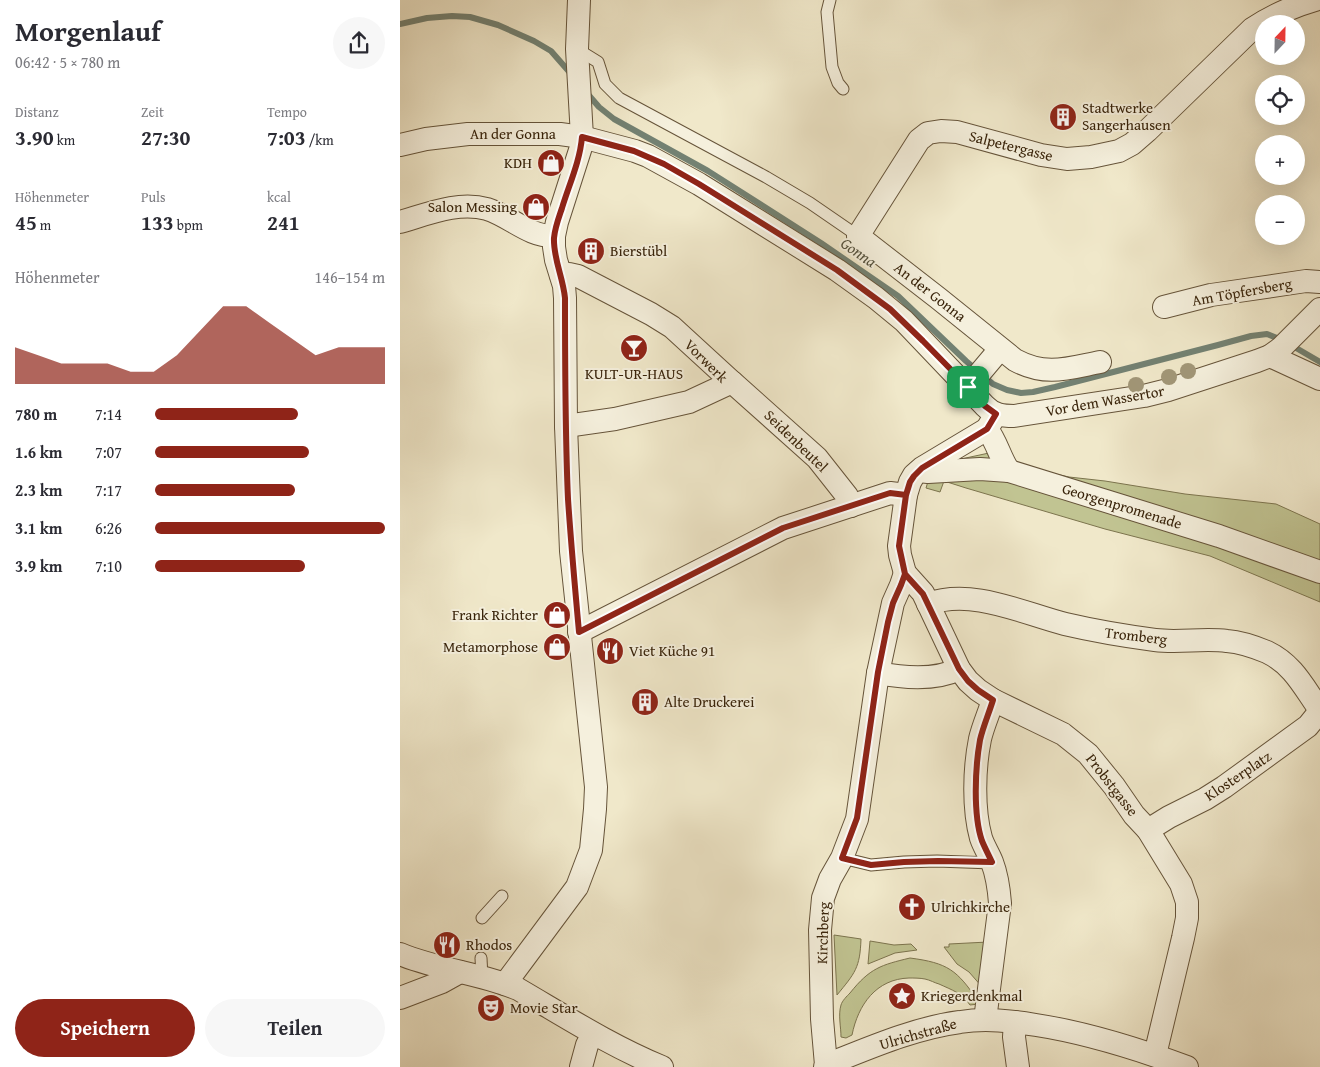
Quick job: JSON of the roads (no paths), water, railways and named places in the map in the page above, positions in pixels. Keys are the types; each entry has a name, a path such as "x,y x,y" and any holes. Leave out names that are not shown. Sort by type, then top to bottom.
{"street":[{"path":"505,984 577,887 590,850 596,787 571,542 566,426 565,298 554,247 557,222 579,157 582,137 578,52 579,0"},
{"name":"Salpetergasse","path":"858,236 918,140 928,132 958,132 1041,156 1067,159 1091,157 1118,151 1132,144 1147,131 1252,29 1266,19 1289,8 1315,0"},
{"name":"An der Gonna","path":"400,145 426,139 468,134 552,134 582,137 634,151 664,164 837,270 890,309 972,383 992,422 994,438 1004,463 1010,471"},
{"path":"400,222 447,209 465,206 478,207 498,214 533,232 554,236"},
{"name":"An der Gonna","path":"858,236 938,298 996,354 1024,365 1046,370 1059,370 1100,362"},
{"name":"Vorwerk","path":"561,275 578,276 672,327 732,382 689,402 615,419 566,426"},
{"name":"Am Töpfersberg","path":"1164,307 1210,295 1306,281 1320,282"},
{"path":"1320,309 1275,352 1320,380"},
{"name":"Vor dem Wassertor","path":"992,422 1004,416 1144,396 1168,390 1275,352"},
{"path":"972,383 996,354"},
{"name":"Seidenbeutel","path":"732,382 817,458 848,496 851,506"},
{"path":"919,471 992,422"},
{"name":"Georgenpromenade","path":"919,471 938,472 980,469 1010,471 1219,536 1320,572"},
{"name":"Probstgasse","path":"919,471 910,482 906,495 899,546 905,574 923,594 959,669 968,681 993,700 1063,734 1088,754 1134,815 1148,830 1181,884 1187,902 1187,918 1155,1055"},
{"path":"579,632 783,528 890,493 906,495"},
{"name":"Kirchberg","path":"826,1066 822,1019 821,922 823,898 842,858 857,818 878,672 890,612 905,574"},
{"name":"Tromberg","path":"928,604 949,599 971,599 1097,631 1156,640 1229,641 1248,646 1268,653 1292,670 1320,711"},
{"path":"878,672 892,675 930,676 949,674 959,669"},
{"path":"985,1020 1000,891 992,862 982,841 978,824 976,790 980,739 993,700"},
{"name":"Klosterplatz","path":"1148,830 1224,787 1308,726 1320,711"},
{"path":"400,954 460,972"},
{"path":"400,998 442,982 460,972 481,968 505,984 518,989 594,1034 662,1067"},
{"name":"Ulrichstraße","path":"826,1066 908,1034 960,1022 985,1020 1015,1022 1089,1035 1187,1067"},
{"path":"1015,1022 1014,1037 1018,1067"},
{"path":"581,1067 587,1045 594,1034"}],"lane":[{"path":"830,0 827,12 832,67 838,83 843,89"},
{"path":"578,52 598,62 605,84 619,98 766,177 810,203 858,236"},
{"path":"842,858 871,865 929,861 992,862"},
{"path":"482,918 502,896"}],"waterway":[{"name":"Gonna","path":"400,24 427,18 452,16 470,17 498,25 551,51 572,75"},
{"name":"Gonna","path":"586,92 599,107 614,119 708,171 821,243 898,296 966,361 993,384 1007,390 1021,393 1033,392 1251,336 1267,334 1282,340"},
{"name":"Gonna","path":"1291,345 1320,362"}],"place":[{"name":"Stadtwerke Sangerhausen","path":"1063,117"},
{"name":"KDH","path":"551,163"},
{"name":"Salon Messing","path":"536,207"},
{"name":"Bierstübl","path":"591,251"},
{"name":"KULT-UR-HAUS","path":"634,348"},
{"name":"Frank Richter","path":"557,615"},
{"name":"Metamorphose","path":"557,647"},
{"name":"Viet Küche 91","path":"610,651"},
{"name":"Alte Druckerei","path":"645,702"},
{"name":"Ulrichkirche","path":"912,907"},
{"name":"Rhodos","path":"447,945"},
{"name":"Kriegerdenkmal","path":"902,996"},
{"name":"Movie Star","path":"491,1008"}]}
